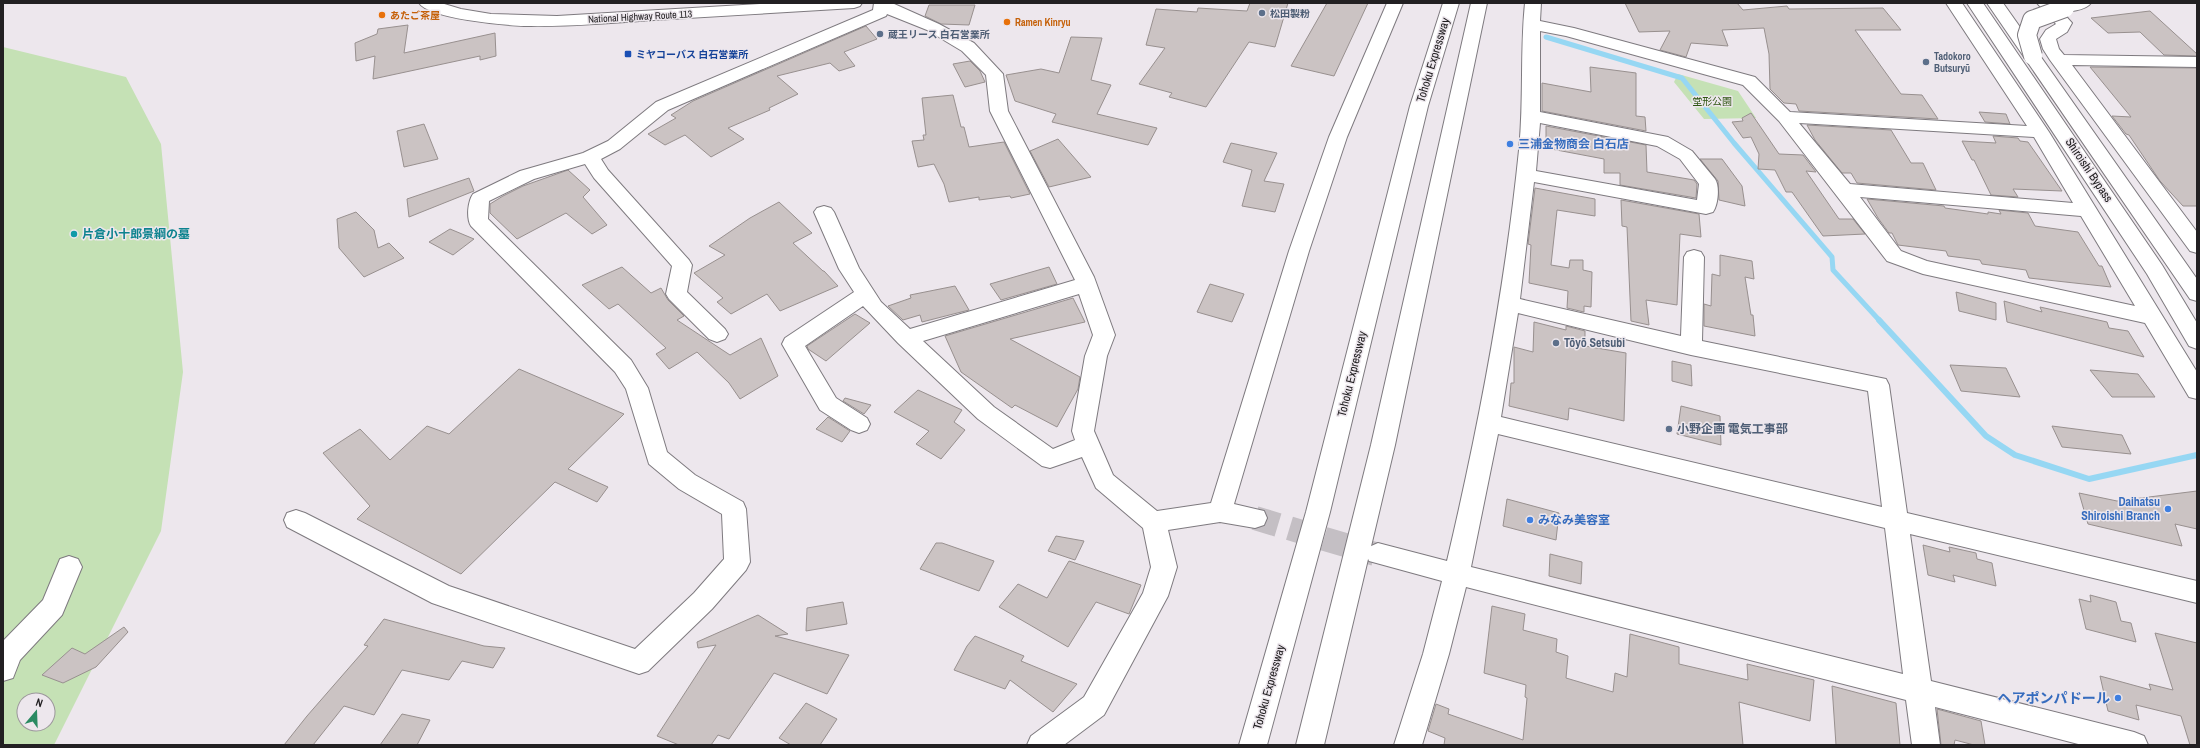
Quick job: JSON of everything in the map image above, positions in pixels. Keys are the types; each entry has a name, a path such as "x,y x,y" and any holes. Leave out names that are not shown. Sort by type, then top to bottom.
{"main road":[{"name":"National Highway Route 113","path":"427,3 467,16 509,21 556,21 846,3"},
{"path":"296,520 441,596 639,662 703,601 737,562 734,509 687,482 657,457 637,388 623,366 478,220 480,198 527,175 590,157 614,145 662,106 759,63 880,13 883,3"},
{"path":"883,3 887,8 933,27 968,47 994,74 999,111 1087,284 1104,335 1096,356 1083,431 1104,481 1152,522 1160,544 1164,567 1156,596 1094,706 1041,745"},
{"path":"1220,512 1299,251 1338,137 1395,3"},
{"name":"Tohoku Expressway","path":"1252,745 1318,512 1419,106 1451,3"},
{"path":"1310,745 1383,445 1479,3"},
{"path":"1408,745 1428,685 1457,575 1489,423 1509,304 1526,175 1531,116 1530,24 1533,3"},
{"path":"1954,3 2040,132 2197,391"},
{"name":"Shiroishi Bypass","path":"1995,3 2197,294"},
{"path":"2033,3 2061,5 2083,3"},
{"path":"2045,3 2064,23 2061,29 2052,33 2048,39 2051,49 2197,246"},
{"name":"Shiroishi Bypass","path":"1976,4 2155,270 2197,341"},
{"path":"2033,56 2027,35 2032,20 2061,5"},
{"path":"1530,24 1568,31 1749,81 1785,118 1844,190 1894,256 1923,267 2151,317"},
{"path":"2058,60 2197,62"},
{"path":"1526,175 1706,208 1708,182 1686,155 1662,141 1531,116"},
{"path":"1785,118 2040,132"},
{"path":"590,157 601,174 682,265 676,294 717,334"},
{"path":"1844,190 2086,210"},
{"path":"824,212 849,269 874,307 986,412 1050,459 1089,445"},
{"path":"1691,347 1694,257"},
{"path":"906,338 1087,284"},
{"path":"859,424 828,404 793,344 866,294"},
{"path":"1509,304 1691,347 1878,385 1917,689 1926,745"},
{"path":"1489,423 2197,592"},
{"path":"1152,522 1220,512 1255,518"},
{"path":"1378,554 2134,745"},
{"path":"3,669 10,652 54,607 69,567"}],"green space":[{"path":"3,47 126,77 161,144 183,372 161,531 54,745 3,745"},
{"name":"堂形公園","path":"1678,74 1738,91 1756,118 1704,119 1674,82"}],"building":[{"path":"1250,3 1288,3 1275,47 1249,42 1206,107 1169,97 1172,93 1139,84 1165,48 1146,45 1156,9 1197,12 1198,8 1247,11"},
{"path":"1327,3 1368,3 1334,76 1291,66"},
{"path":"1625,3 1737,3 1743,10 1787,6 1789,9 1883,8 1901,30 1855,30 1901,94 1922,95 1938,119 1799,111 1796,104 1784,103 1770,89 1769,54 1764,28 1722,30 1728,46 1691,43 1686,57 1660,50 1670,31 1639,32"},
{"path":"929,5 975,5 969,25 941,24 925,16"},
{"path":"2150,11 2197,54 2197,56 2164,55 2140,32 2108,33 2091,18"},
{"path":"408,25 404,53 495,33 496,56 480,60 480,56 373,79 375,56 356,61 355,43 377,34 378,29"},
{"path":"866,26 877,39 844,52 855,66 839,71 830,63 777,76 798,94 769,108 770,110 728,128 744,139 711,157 685,135 665,145 648,134 676,118 671,115 693,101"},
{"path":"1071,37 1102,38 1091,80 1111,85 1097,114 1157,128 1148,145 1052,122 1056,114 1015,101 1006,75 1041,69 1059,73"},
{"path":"970,61 980,71 985,82 965,87 953,64"},
{"path":"1590,67 1636,73 1636,116 1645,117 1646,131 1542,111 1542,83 1591,92"},
{"path":"2090,67 2197,68 2197,206 2183,206 2160,181 2129,135 2126,134 2112,116 2131,117"},
{"path":"953,95 961,127 964,127 969,147 1004,142 1030,194 1011,198 1010,196 979,200 979,197 949,202 944,184 934,164 918,167 912,141 924,140 923,135 926,135 922,98"},
{"path":"1979,112 2006,114 2010,124 1985,122"},
{"path":"1751,113 1779,154 1803,155 1816,172 1806,171 1839,219 1853,219 1865,234 1823,236 1792,192 1786,192 1775,170 1758,169 1759,154 1751,137 1743,138 1732,122 1743,121 1742,118"},
{"path":"424,124 438,159 404,167 397,131"},
{"path":"1807,125 1891,130 1911,163 1923,163 1936,190 1857,183 1851,173 1842,173 1815,140"},
{"path":"1546,126 1646,145 1647,172 1694,180 1697,184 1696,198 1620,185 1620,173 1604,173 1604,159 1546,148"},
{"path":"1993,136 2018,138 2020,141 2028,142 2062,191 2013,189 2018,197 1991,195 1974,160 1972,160 1962,141 1996,143"},
{"path":"1058,139 1091,177 1049,187 1030,151"},
{"path":"1231,143 1277,153 1264,181 1284,184 1275,212 1242,206 1252,170 1223,162"},
{"path":"1700,159 1722,159 1742,186 1745,206 1719,200 1718,181"},
{"path":"568,170 590,190 583,197 607,225 592,234 566,213 517,239 490,213 490,204 503,196 523,186"},
{"path":"469,178 474,191 409,217 407,199"},
{"path":"1535,188 1595,199 1595,216 1557,210 1551,265 1569,268 1570,260 1583,260 1583,270 1592,272 1591,307 1584,306 1584,312 1567,308 1568,291 1529,283 1531,245 1528,244"},
{"path":"1867,199 1944,206 1945,208 1988,214 1988,212 2001,214 1999,210 2028,213 2035,226 2078,232 2099,266 2102,266 2111,287 2029,278 2026,270 1982,264 1980,260 1948,256 1946,251 1898,245 1892,233 1889,233"},
{"path":"1621,200 1699,214 1701,237 1680,234 1677,305 1646,300 1649,325 1631,321 1627,227 1622,226"},
{"path":"779,202 812,233 793,243 838,286 780,311 767,294 731,314 717,302 723,298 694,273 725,255 709,246 750,218"},
{"path":"356,212 374,230 378,248 389,243 404,258 364,277 339,248 337,219"},
{"path":"450,229 474,239 453,255 429,242"},
{"path":"1720,255 1752,261 1754,279 1745,277 1751,315 1753,315 1755,336 1704,326 1704,304 1711,306 1712,274 1720,276"},
{"path":"622,267 651,293 661,288 668,300 684,316 677,320 730,355 761,338 778,376 740,399 729,383 697,352 669,369 656,354 666,348 618,304 609,309 582,285"},
{"path":"1049,267 1057,284 1001,300 990,284"},
{"path":"1210,284 1244,294 1232,322 1197,312"},
{"path":"955,286 969,310 922,322 920,315 903,320 888,306 911,298 910,295"},
{"path":"1956,292 1996,303 1996,320 1959,311"},
{"path":"1073,298 1085,322 1010,339 1080,377 1078,389 1057,427 1015,405 1012,408 961,372 945,336"},
{"path":"2004,301 2042,312 2040,307 2107,322 2109,328 2128,331 2144,357 2007,322"},
{"path":"855,314 870,323 826,361 808,349 807,346"},
{"path":"1534,322 1566,330 1566,326 1585,331 1585,346 1626,353 1624,421 1569,408 1568,420 1509,406 1511,383 1514,383 1514,347 1533,352"},
{"path":"1672,361 1691,365 1692,386 1672,381"},
{"path":"1950,365 2006,368 2020,397 1961,391"},
{"path":"519,369 624,414 568,469 608,487 597,502 555,482 461,574 357,519 370,506 323,453 360,429 390,460 427,426 449,434"},
{"path":"2090,370 2138,374 2155,397 2112,397"},
{"path":"918,390 962,410 954,422 965,430 941,459 916,444 929,431 894,412"},
{"path":"845,398 871,405 864,414 843,401"},
{"path":"1681,406 1720,416 1721,445 1677,434"},
{"path":"828,417 850,431 842,442 816,429"},
{"path":"2052,426 2122,435 2131,454 2062,447"},
{"path":"2197,491 2197,529 2175,524 2182,546 2088,524 2079,493 2117,501"},
{"path":"1507,499 1559,513 1556,540 1503,526"},
{"path":"1056,536 1084,541 1075,560 1048,551"},
{"path":"936,543 942,543 994,561 979,591 920,569"},
{"path":"1923,545 1950,552 1949,547 1976,553 1977,559 1992,563 1996,586 1953,575 1955,582 1928,575"},
{"path":"1550,554 1582,562 1581,584 1549,576"},
{"path":"1069,561 1141,585 1129,614 1096,602 1068,647 999,607 1018,584 1047,598"},
{"path":"2090,595 2116,602 2121,621 2131,623 2136,642 2086,629 2079,599 2091,602"},
{"path":"843,602 847,624 806,631 807,608"},
{"path":"1492,606 1525,614 1523,630 1557,639 1556,652 1568,656 1566,678 1613,692 1615,673 1627,677 1630,634 1679,647 1679,664 1748,680 1747,664 1814,680 1810,721 1739,702 1743,745 1444,745 1445,738 1428,731 1436,704 1449,709 1448,714 1523,740 1527,698 1525,697 1526,685 1484,673"},
{"path":"758,615 788,634 775,636 849,655 827,694 774,673 729,739 718,735 711,745 679,745 657,736 716,645 698,648 697,642"},
{"path":"384,619 484,646 505,648 493,668 462,661 449,680 402,670 374,715 344,706 313,745 284,745 307,716 368,646 364,645"},
{"path":"124,627 128,632 96,667 63,683 42,675 72,648 85,654"},
{"path":"2155,633 2197,643 2197,745 2190,745 2181,716 2136,705 2139,720 2108,711 2100,676 2151,690 2149,684 2173,690"},
{"path":"975,636 1024,656 1021,661 1077,684 1053,712 1010,680 1005,689 954,670 967,646"},
{"path":"1832,686 1896,703 1900,745 1836,745"},
{"path":"806,703 837,719 820,745 791,745 779,738"},
{"path":"1937,709 1981,721 1985,745 1974,745 1955,740 1954,745 1941,745"},
{"path":"402,714 430,720 417,745 380,745"}],"waterway":[{"path":"1546,37 1682,78 1734,143 1832,257 1833,270 1880,321"},
{"path":"1879,320 1986,436 2015,455 2089,479 2197,455"}],"tunnel":[{"path":"1255,518 1375,554"}],"place":[{"name":"松田製粉","path":"1262,13"},
{"name":"あたご茶屋","path":"382,15"},
{"name":"Ramen Kinryu","path":"1007,22"},
{"name":"蔵王リース 白石営業所","path":"880,34"},
{"name":"ミヤコーバス 白石営業所","path":"628,54"},
{"name":"Tadokoro Butsuryū","path":"1926,62"},
{"name":"三浦金物商会 白石店","path":"1510,144"},
{"name":"片倉小十郎景綱の墓","path":"74,234"},
{"name":"Tōyō Setsubi","path":"1556,343"},
{"name":"小野企画 電気工事部","path":"1669,429"},
{"name":"Daihatsu Shiroishi Branch","path":"2168,509"},
{"name":"みなみ美容室","path":"1530,520"},
{"name":"ヘアポンパドール","path":"2118,698"}]}
